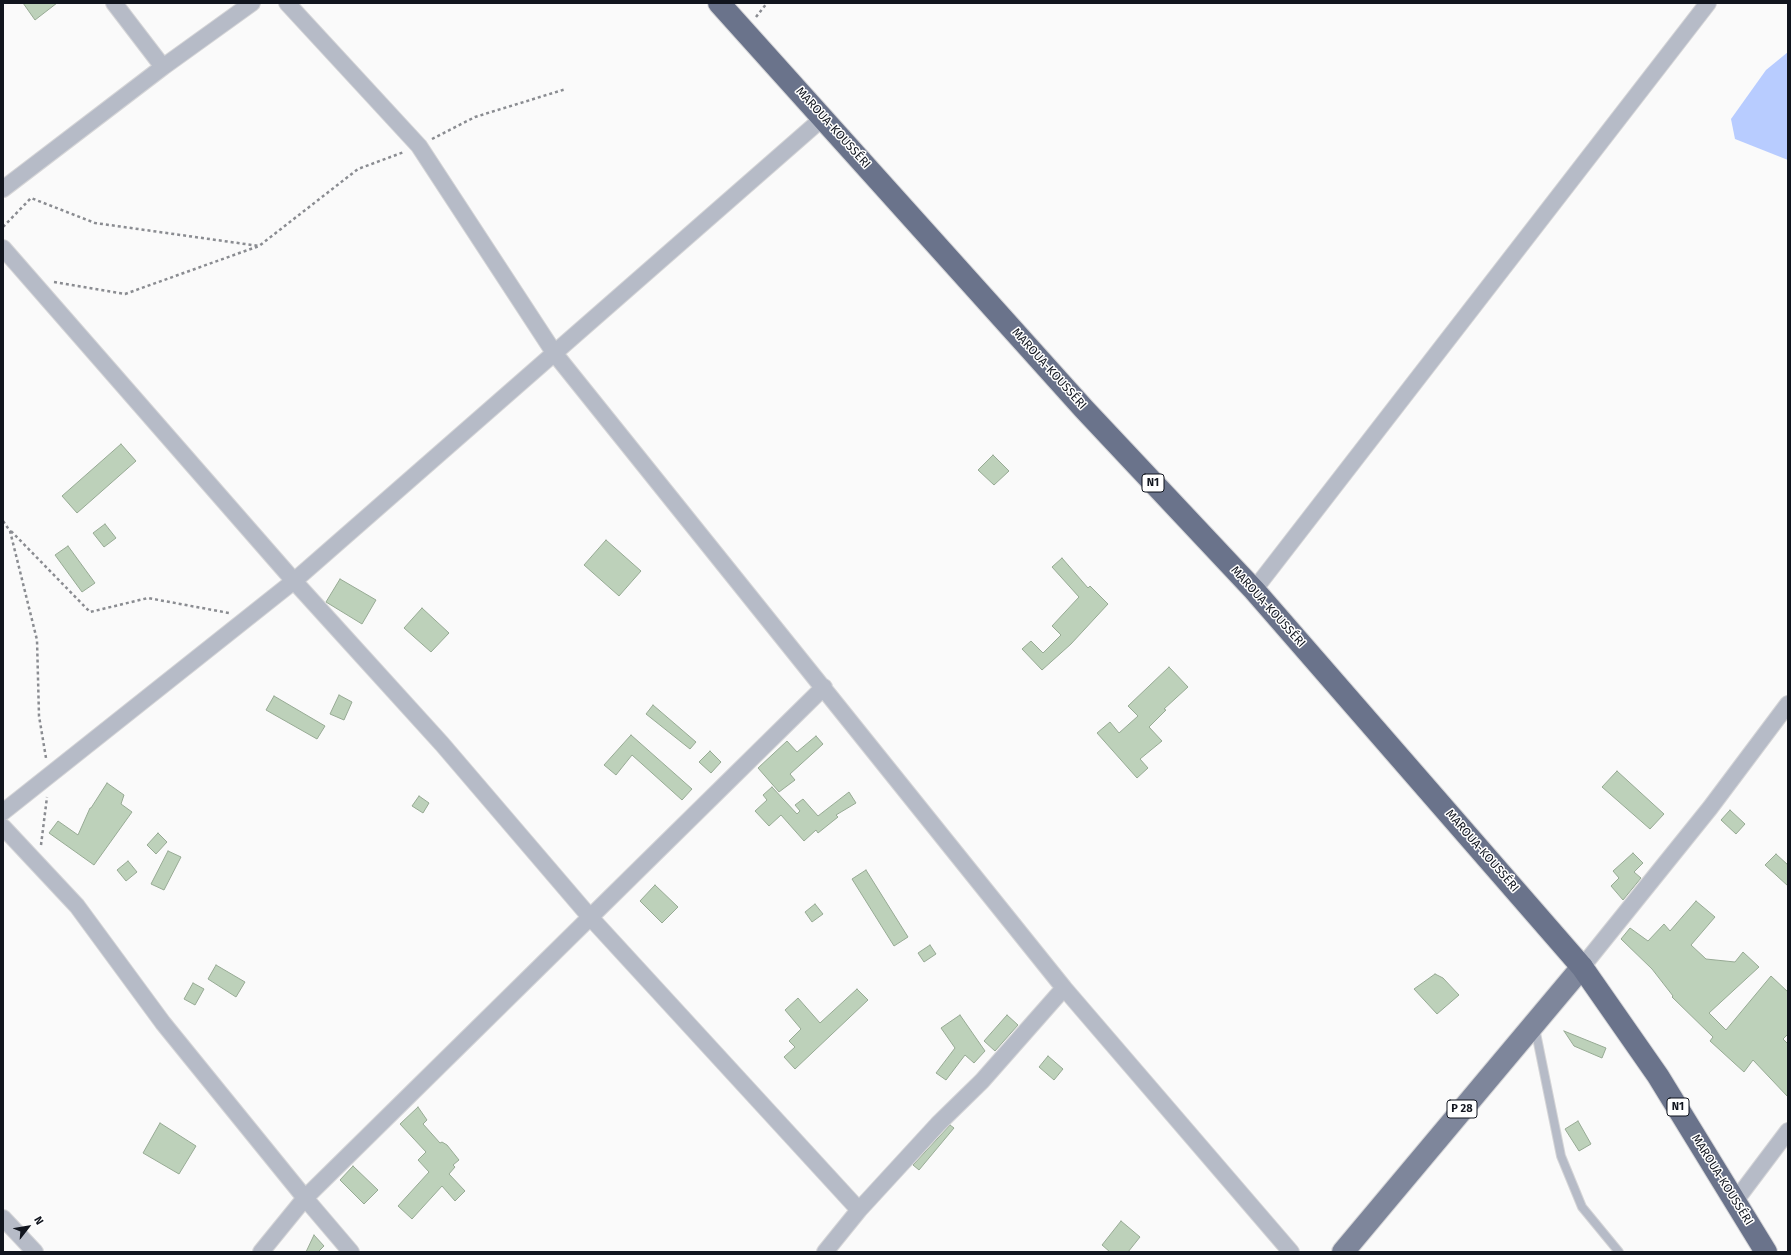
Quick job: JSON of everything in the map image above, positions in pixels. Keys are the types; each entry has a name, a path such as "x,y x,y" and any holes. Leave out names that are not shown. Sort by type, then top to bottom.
{"highway":[{"name":"MAROUA-KOUSSÉRI","path":"720,3 824,117 1084,409 1254,590 1582,967 1658,1076 1736,1200 1766,1252"}],"main road":[{"name":"P 28","path":"1343,1252 1582,967"}],"street":[{"path":"114,3 163,67"},
{"path":"3,188 163,67 252,3"},
{"path":"288,3 418,146 555,354 824,687 1064,988 1291,1252"},
{"path":"1254,590 1708,3"},
{"path":"3,812 294,581 824,117"},
{"path":"3,248 294,581 442,744 590,917 859,1210"},
{"path":"260,1252 305,1198 824,687"},
{"path":"1582,967 1691,833 1788,704"},
{"path":"3,827 77,906 164,1023 305,1198 351,1252"},
{"path":"825,1252 859,1210 938,1124 982,1081 1064,988"},
{"path":"1736,1200 1786,1138"},
{"path":"3,1218 35,1252"}],"lane":[{"path":"1534,1023 1562,1156 1582,1207 1619,1252"}],"path":[{"path":"29,278 125,294 259,246 358,169 418,146 475,117 566,89"},
{"path":"3,227 32,198 95,223 259,246"},
{"path":"3,521 90,612 148,598 250,617"},
{"path":"10,530 37,640 39,716 49,776 38,864"}],"water":[{"path":"1788,52 1788,160 1735,139 1731,119 1766,70"}],"building":[{"path":"23,3 57,3 35,20"},
{"path":"121,444 136,461 77,513 62,496"},
{"path":"993,455 1009,471 994,485 978,470"},
{"path":"105,524 116,538 104,547 93,533"},
{"path":"606,540 641,571 619,596 584,565"},
{"path":"68,546 95,583 82,592 55,555"},
{"path":"1062,558 1088,588 1090,586 1108,604 1071,644 1042,670 1022,649 1031,641 1043,653 1061,635 1052,626 1079,597 1052,567"},
{"path":"340,579 376,600 362,624 326,602"},
{"path":"422,608 449,633 431,652 404,628"},
{"path":"1169,667 1188,687 1164,709 1166,710 1149,727 1162,741 1140,759 1148,768 1137,778 1097,733 1110,722 1119,733 1138,716 1128,706"},
{"path":"339,695 352,702 344,720 330,714"},
{"path":"274,696 325,726 317,739 266,710"},
{"path":"653,705 696,742 690,749 646,714"},
{"path":"631,735 692,789 682,800 632,755 616,775 604,765"},
{"path":"816,736 823,744 790,774 795,780 779,792 758,768 787,741 797,752"},
{"path":"710,751 721,762 711,773 699,762"},
{"path":"1617,771 1664,814 1650,829 1602,787"},
{"path":"107,783 124,795 121,804 132,812 94,865 49,833 58,821 78,835 90,808"},
{"path":"772,787 797,814 800,811 795,805 803,799 818,816 849,792 856,803 836,815 838,817 818,833 816,830 804,841 781,815 769,826 755,811 767,800 763,795"},
{"path":"419,796 429,803 423,813 412,806"},
{"path":"1730,810 1745,824 1736,834 1721,820"},
{"path":"158,833 167,842 156,854 147,845"},
{"path":"168,851 181,857 164,890 151,884"},
{"path":"1633,853 1643,863 1634,872 1641,878 1623,900 1611,886 1619,878 1613,871"},
{"path":"1776,854 1788,865 1788,886 1765,865"},
{"path":"128,861 137,872 126,881 117,870"},
{"path":"866,870 908,937 894,946 852,879"},
{"path":"655,885 678,907 662,923 640,901"},
{"path":"1696,901 1715,917 1691,945 1706,959 1735,962 1743,952 1759,967 1709,1013 1726,1030 1771,976 1788,992 1788,1034 1783,1039 1788,1044 1788,1097 1753,1060 1744,1072 1710,1041 1713,1037 1672,997 1673,996 1652,969 1621,939 1630,928 1648,941 1664,924 1670,931"},
{"path":"815,904 823,914 812,922 805,912"},
{"path":"930,945 936,954 924,962 918,953"},
{"path":"216,965 245,982 236,997 208,979"},
{"path":"1435,974 1443,978 1459,995 1437,1014 1414,989"},
{"path":"193,983 204,989 195,1005 184,999"},
{"path":"857,989 868,1000 795,1069 784,1057 795,1047 789,1041 801,1029 785,1010 798,998 820,1023"},
{"path":"960,1015 985,1051 974,1063 965,1055 946,1080 936,1073 955,1048 941,1028"},
{"path":"1007,1015 1018,1025 995,1051 984,1041"},
{"path":"1564,1031 1606,1048 1602,1058 1574,1046"},
{"path":"1048,1056 1063,1069 1054,1080 1039,1067"},
{"path":"418,1107 427,1120 423,1124 440,1143 442,1142 447,1145 459,1160 453,1165 455,1167 449,1174 465,1191 455,1201 442,1186 412,1219 398,1206 429,1172 418,1160 426,1152 400,1124"},
{"path":"1578,1121 1591,1144 1579,1151 1565,1129"},
{"path":"160,1123 196,1146 179,1174 143,1153"},
{"path":"950,1125 954,1128 919,1170 913,1165"},
{"path":"353,1166 378,1190 364,1204 340,1180"},
{"path":"1121,1221 1140,1237 1128,1252 1110,1252 1102,1245"},
{"path":"314,1235 324,1246 318,1252 306,1252"}]}
